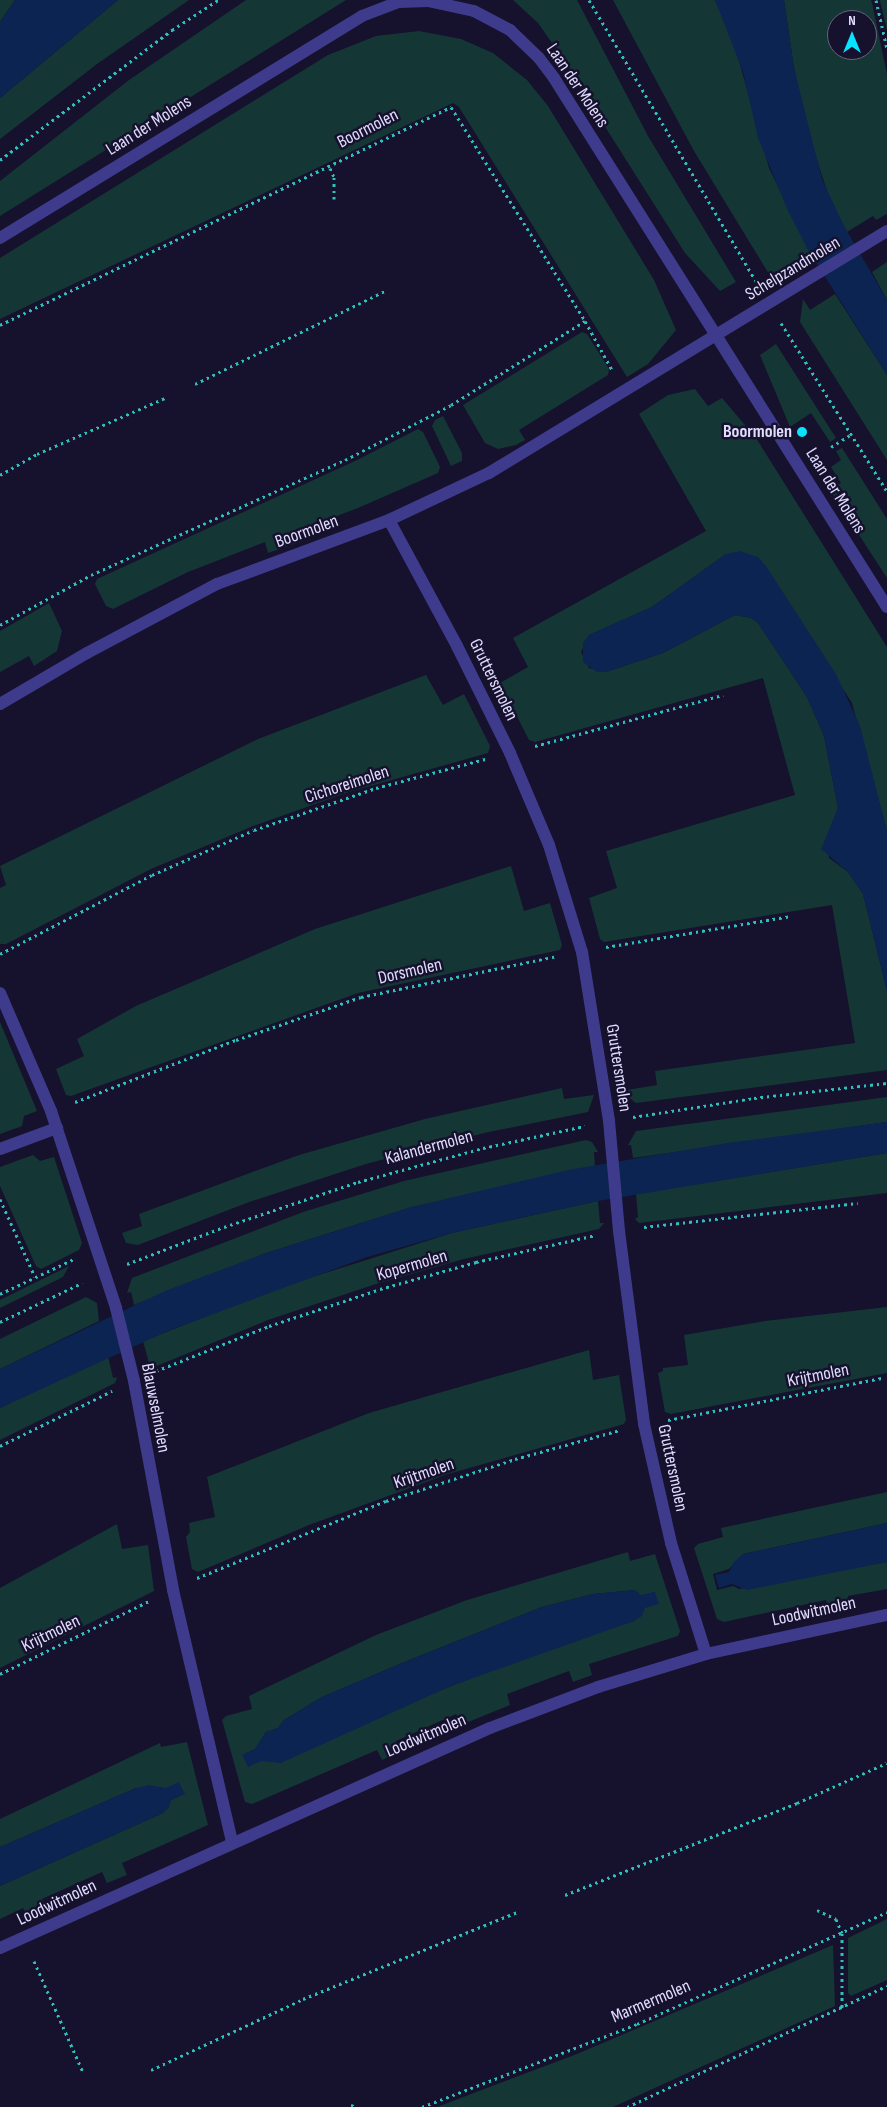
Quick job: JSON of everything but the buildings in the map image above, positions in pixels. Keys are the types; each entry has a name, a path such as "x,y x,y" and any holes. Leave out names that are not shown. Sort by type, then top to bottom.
{"street":[{"name":"Laan der Molens","path":"0,238 362,16 399,2 455,4 502,24 539,58 887,607"},
{"name":"Schelpzandmolen","path":"716,336 886,232"},
{"name":"Boormolen","path":"0,704 87,653 217,584 389,520 489,473 716,336"},
{"name":"Gruttersmolen","path":"389,520 457,646 510,753 549,845 582,952 609,1121 619,1231 644,1424 671,1543 706,1654"},
{"name":"Blauwselmolen","path":"0,994 51,1111 116,1308 134,1382 173,1590 232,1842"},
{"path":"0,1149 57,1128"},
{"name":"Loodwitmolen","path":"0,1948 232,1842 490,1728 598,1687 706,1654 887,1615"}],"path":[{"path":"0,160 172,30 218,0"},
{"path":"589,0 769,304 887,491"},
{"path":"876,0 887,49"},
{"name":"Boormolen","path":"0,325 330,168 451,107 585,321 624,392"},
{"path":"330,168 334,178 334,199"},
{"path":"195,384 385,291"},
{"path":"0,625 92,575 354,456 451,405 585,321"},
{"path":"0,475 37,454 165,398"},
{"path":"831,447 852,434"},
{"name":"Cichoreimolen","path":"0,954 143,879 254,830 376,788 723,695"},
{"name":"Dorsmolen","path":"51,1111 236,1040 360,997 582,952 791,916"},
{"name":"Kalandermolen","path":"0,1322 105,1273 224,1227 358,1182 483,1148 609,1121 754,1098 887,1083"},
{"path":"0,1199 35,1276"},
{"name":"Kopermolen","path":"0,1446 134,1382 269,1326 380,1289 476,1262 619,1231 858,1202"},
{"path":"0,1294 35,1276 98,1251"},
{"name":"Krijtmolen","path":"0,1674 173,1590 307,1531 404,1495 515,1459 644,1424 883,1378"},
{"path":"565,1895 797,1803 887,1763"},
{"path":"818,1910 836,1919 842,1933 842,2008"},
{"path":"152,2070 303,1999 517,1912"},
{"name":"Marmermolen","path":"422,2107 637,2024 887,1912"},
{"path":"24,1937 84,2072"},
{"path":"627,2107 887,1986"},
{"path":"351,2105 357,2107"}],"green space":[{"path":"0,0 15,0 0,22"},
{"path":"118,0 189,0 97,64 0,139 0,98"},
{"path":"246,0 346,0 0,216 0,181 129,80"},
{"path":"513,0 577,0 648,136 736,282 720,291 685,253 552,43 538,23"},
{"path":"613,0 715,0 734,43 769,168 811,255 786,271 787,276 769,274 694,151"},
{"path":"784,0 871,0 873,10 827,10 827,60 877,60 877,28 887,74 887,214 876,220 873,216 847,232 829,197 811,142 794,68"},
{"path":"887,0 887,30 880,1"},
{"path":"419,31 461,39 493,53 527,80 548,106 654,280 676,330 648,364 627,377 459,107 453,103 0,319 0,258 328,55 376,36"},
{"path":"887,262 887,300 872,272"},
{"path":"835,294 887,375 887,460 800,322 803,299 810,310"},
{"path":"582,332 587,334 609,369 608,375 519,430 525,440 516,445 498,449 485,443 463,405"},
{"path":"776,344 836,438 830,442 811,413 790,427 760,355"},
{"path":"695,389 708,406 722,398 756,438 887,647 887,831 852,703 758,557 726,554 652,607 589,635 581,652 589,668 606,672 663,653 735,615 751,618 758,623 807,697 824,736 838,808 827,836 829,858 848,872 863,894 887,991 887,1070 636,1103 627,1096 627,1090 657,1085 655,1071 855,1043 832,905 604,942 600,939 589,898 617,888 606,851 795,795 763,678 535,742 529,740 500,683 528,667 513,638 706,531 639,414 668,395"},
{"path":"443,416 462,453 462,461 451,466 432,426 435,420"},
{"path":"418,429 423,432 440,467 438,473 358,508 300,530 303,541 268,553 265,542 188,572 113,609 106,606 95,584 97,579 355,461"},
{"path":"842,448 887,519 887,578 830,490 841,483 831,467 841,460 836,451"},
{"path":"49,603 62,631 57,651 34,666 29,656 0,672 0,631"},
{"path":"426,675 443,705 464,694 490,746 488,753 349,792 253,826 151,869 6,944 0,944 0,888 6,885 0,866 258,739"},
{"path":"511,866 524,911 550,903 562,945 560,950 358,993 71,1096 66,1095 56,1069 84,1056 77,1039 136,1006 315,929"},
{"path":"0,1022 37,1111 24,1116 22,1126 0,1134"},
{"path":"562,1088 564,1099 594,1095 588,1112 484,1133 366,1164 249,1202 138,1245 126,1243 122,1233 142,1226 139,1214 299,1155 425,1119"},
{"path":"887,1097 887,1122 633,1158 631,1145 628,1145 636,1131"},
{"path":"586,1140 592,1142 598,1152 594,1152 595,1166 412,1207 266,1253 134,1305 131,1292 127,1293 132,1278 303,1212 404,1181"},
{"path":"887,1153 887,1193 639,1223 635,1219 638,1217 636,1194"},
{"path":"33,1155 40,1161 54,1157 82,1243 79,1250 41,1269 36,1266 0,1186 0,1167"},
{"path":"598,1201 600,1223 604,1223 599,1229 464,1259 376,1284 268,1320 152,1368 146,1365 149,1363 143,1341 287,1285 452,1233"},
{"path":"69,1266 63,1277 0,1308 0,1300"},
{"path":"86,1297 97,1303 99,1321 0,1369 0,1339"},
{"path":"887,1307 887,1373 671,1414 665,1412 658,1373 663,1371 663,1368 688,1365 684,1335 765,1321"},
{"path":"589,1350 593,1380 619,1375 626,1420 624,1424 448,1474 309,1525 198,1572 192,1569 186,1537 190,1532 189,1523 215,1517 207,1477 369,1413"},
{"path":"108,1356 113,1378 117,1377 115,1383 0,1440 0,1408"},
{"path":"887,1492 887,1523 743,1554 729,1569 713,1574 717,1590 733,1586 739,1589 887,1562 887,1589 848,1596 849,1607 829,1612 826,1600 724,1622 717,1619 694,1548 698,1544 723,1537 721,1528"},
{"path":"117,1524 122,1549 148,1545 154,1591 0,1668 0,1588"},
{"path":"628,1552 630,1561 655,1554 680,1631 678,1636 589,1664 592,1675 573,1682 569,1671 507,1694 510,1705 461,1725 456,1714 396,1741 400,1752 382,1760 377,1750 252,1804 245,1802 222,1720 226,1716 252,1709 249,1696 376,1635 467,1600","holes":["635,1590 641,1596 655,1592 634,1621 528,1656 261,1761 243,1755 255,1749 266,1732 278,1728 284,1720 322,1697 542,1607 593,1594"]},
{"path":"187,1742 208,1825 122,1863 127,1875 107,1883 102,1872 42,1899 47,1910 28,1919 23,1908 0,1919 0,1886 163,1813 171,1800 184,1794 166,1788 136,1788 0,1847 0,1819 160,1743 161,1747"},
{"path":"887,1919 887,1980 851,1996 848,1993 848,1938"},
{"path":"833,1945 835,2006 613,2107 437,2107 577,2054"}],"water":[{"path":"15,0 118,0 0,98 0,22"},
{"path":"715,0 784,0 794,68 822,179 844,226 887,300 887,375 807,248 788,211 758,138 743,72"},
{"path":"740,551 758,557 766,566 836,674 860,726 887,831 887,991 863,894 848,872 821,849 838,808 824,736 807,697 758,623 751,618 735,615 663,653 606,672 597,672 583,662 583,643 589,635 652,607 726,554"},
{"path":"887,1122 887,1153 598,1201 452,1233 367,1257 170,1330 0,1408 0,1369 165,1291 266,1253 412,1207 568,1170 727,1143"},
{"path":"887,1523 887,1562 747,1590 732,1584 719,1588 715,1575 729,1572 734,1562 743,1554"},
{"path":"635,1590 641,1595 655,1592 659,1604 645,1608 642,1616 634,1621 451,1686 281,1763 261,1761 248,1767 242,1755 255,1749 266,1732 278,1728 284,1720 322,1697 402,1663 542,1607 593,1594"},
{"path":"179,1782 185,1794 171,1800 169,1808 163,1813 0,1886 0,1847 136,1788 149,1785 166,1788"}],"place":[{"name":"Boormolen","path":"802,432"}]}
